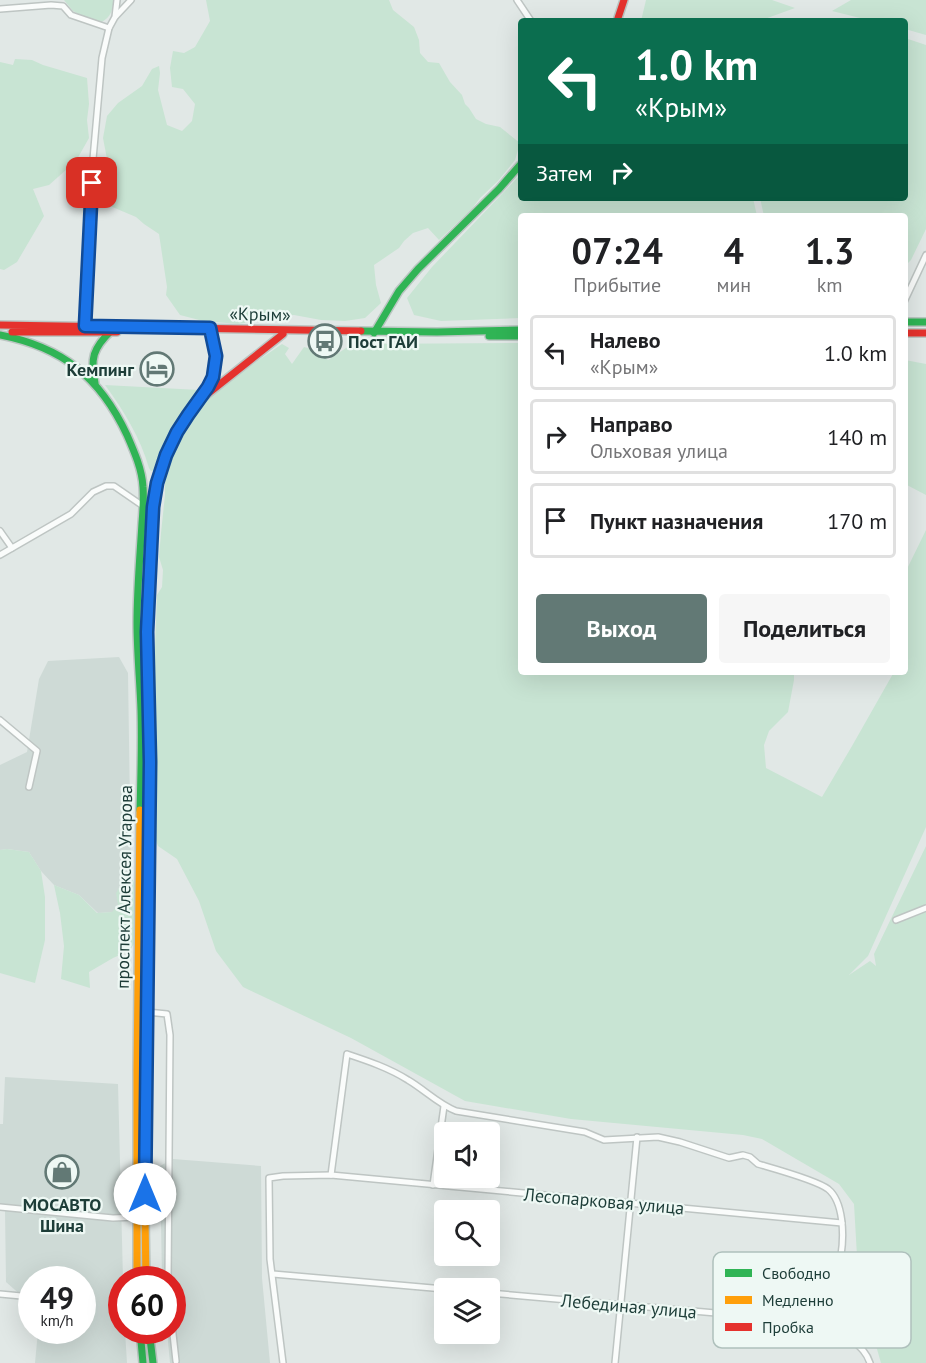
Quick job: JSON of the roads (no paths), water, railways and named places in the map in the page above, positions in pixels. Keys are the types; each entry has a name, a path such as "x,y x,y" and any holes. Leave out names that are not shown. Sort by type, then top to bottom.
{"main road":[{"path":"618,18 624,0"},
{"path":"374,333 399,291 418,269 518,167"},
{"path":"908,322 926,322"},
{"name":"«Крым»","path":"0,325 121,326 283,334 518,330"},
{"path":"95,384 91,363 94,351 111,332 121,326"},
{"name":"«Крым»","path":"0,333 211,331 518,336"},
{"name":"проспект Алексея Угарова","path":"146,1266 150,719 147,632 153,507 157,483 166,455 177,432 213,377 216,356 211,331"},
{"name":"проспект Алексея Угарова","path":"0,333 46,347 79,368 95,384 114,409 135,453 143,479 137,625 141,718 137,1266"},
{"path":"908,333 926,333"},
{"path":"198,402 283,334"},
{"path":"143,506 153,507"},
{"path":"141,718 150,719"},
{"path":"136,1217 145,1217"},
{"path":"141,1344 143,1363"},
{"path":"151,1344 153,1363"}],"street":[{"path":"85,326 93,159 102,58 117,0"},
{"path":"114,17 131,0"},
{"path":"518,0 529,18"},
{"path":"0,9 63,6 72,15 109,28"},
{"path":"908,293 926,255"},
{"path":"0,555 71,514 93,492 106,486 114,486 143,506"},
{"path":"0,531 12,548"},
{"path":"0,720 37,751 29,787"},
{"path":"896,920 926,908"},
{"path":"147,1012 167,1014 170,1035 168,1266"},
{"path":"331,1174 347,1054 381,1065 409,1080 444,1106 456,1111 585,1132 604,1140 658,1137 729,1158 743,1155 750,1157 758,1164 820,1185 829,1190 837,1202 842,1223 841,1252"},
{"path":"433,1185 444,1106"},
{"path":"615,1363 637,1137"},
{"name":"Лесопарковая улица","path":"273,1274 270,1258 269,1178 283,1176 331,1174 842,1223"},
{"path":"0,1207 113,1218 136,1217"},
{"path":"283,1363 273,1274 434,1288"},
{"path":"0,1294 18,1296"},
{"name":"Лебединая улица","path":"500,1294 713,1313"},
{"path":"174,1344 176,1361"},
{"path":"861,1348 870,1363"}],"place":[{"name":"Пост ГАИ","path":"325,341"},
{"name":"Кемпинг","path":"157,369"},
{"name":"МОСАВТО Шина","path":"62,1172"}]}
